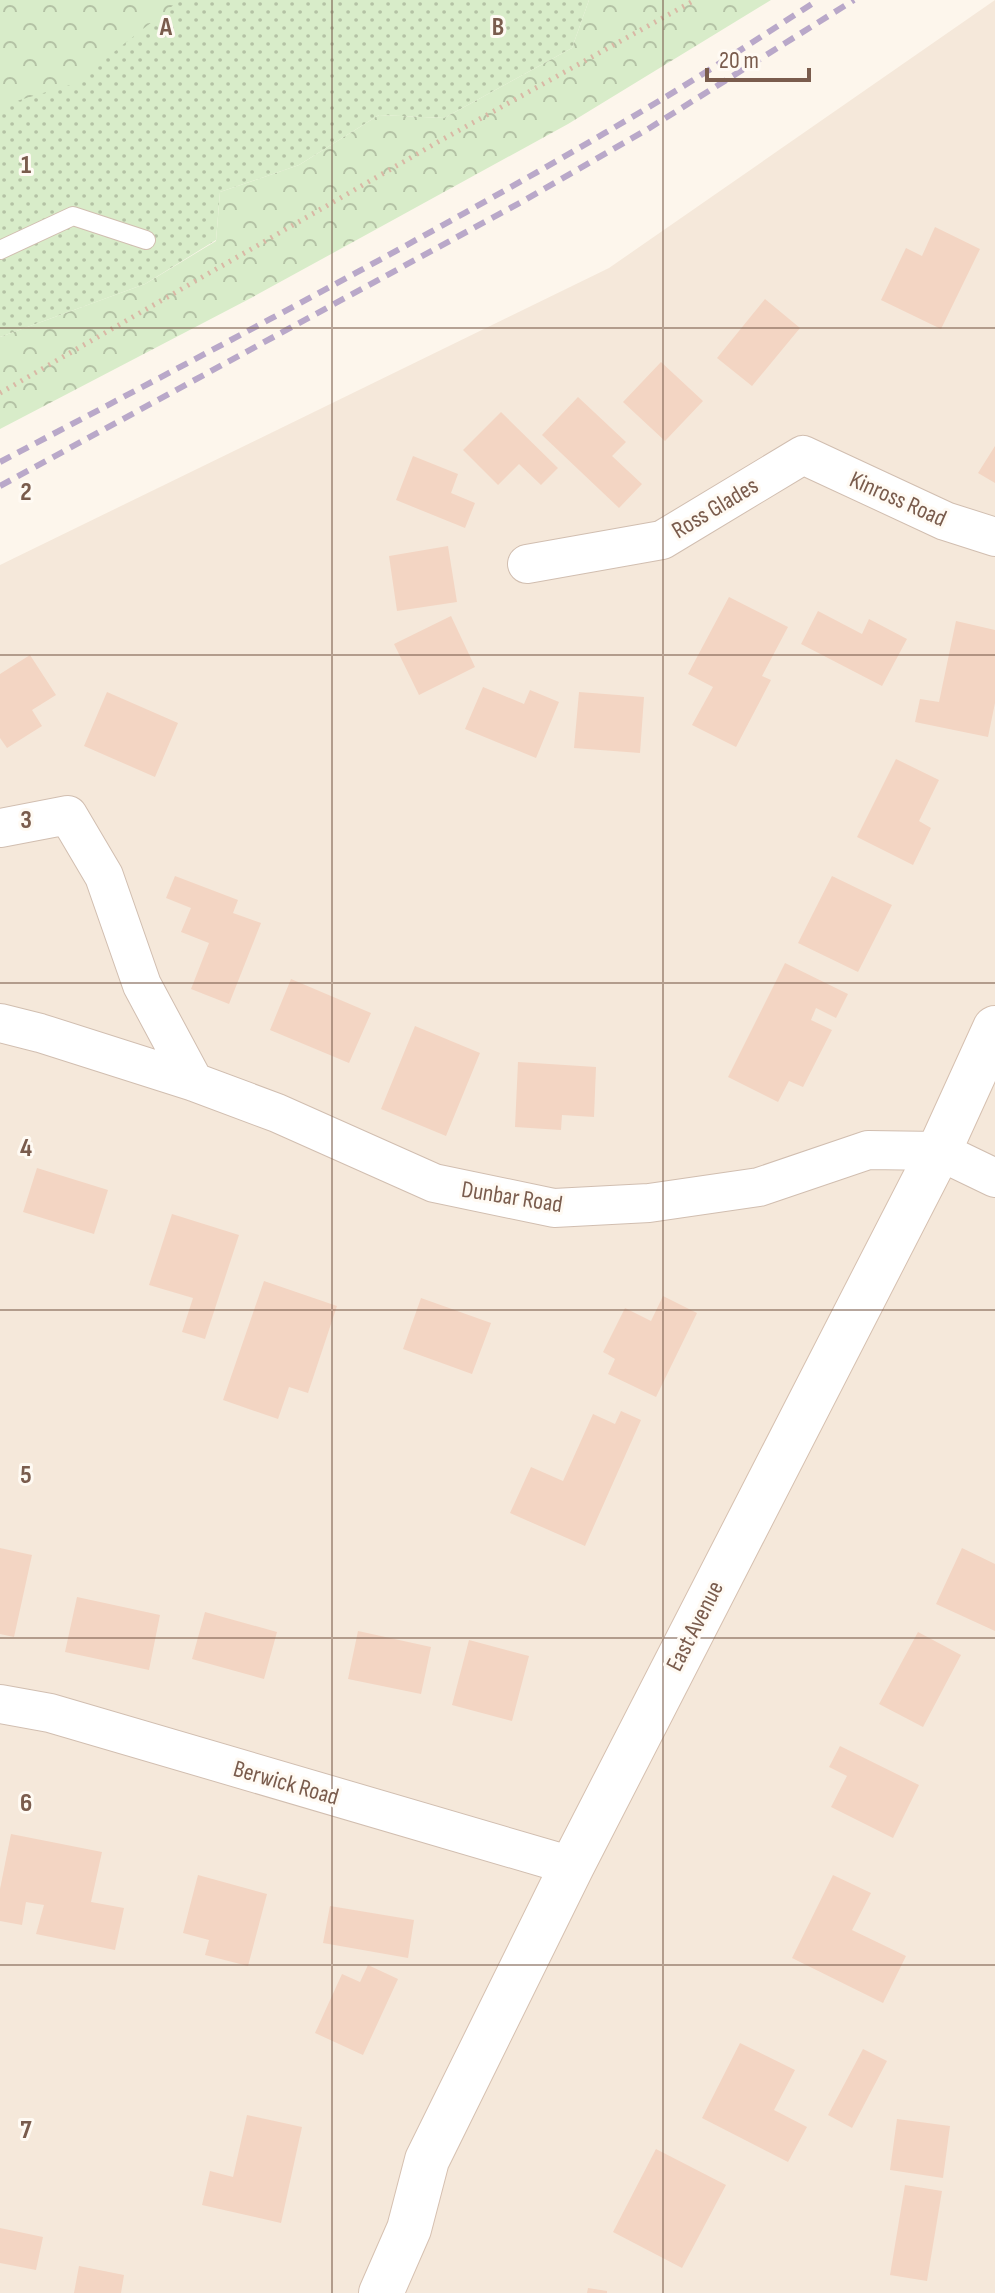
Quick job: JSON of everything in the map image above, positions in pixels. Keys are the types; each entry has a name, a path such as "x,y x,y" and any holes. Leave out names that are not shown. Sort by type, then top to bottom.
{"street":[{"name":"Kinross Road","path":"803,455 945,521 995,537"},
{"name":"Ross Glades","path":"527,564 662,540 803,455"},
{"path":"0,828 68,815 104,876 142,985 194,1082"},
{"name":"Dunbar Road","path":"0,1023 194,1082 277,1113 434,1183 554,1208 649,1203 759,1187 868,1150 939,1151"},
{"name":"East Avenue","path":"381,2293 409,2229 427,2160 572,1866 939,1151 995,1028"},
{"path":"939,1151 995,1178"},
{"name":"Berwick Road","path":"0,1704 50,1713 572,1866"},
{"name":"East Avenue","path":"405,2293 409,2229"}],"lane":[{"path":"0,250 73,216 146,240"}],"path":[{"path":"0,393 424,150 695,0"}],"shaded area":[{"path":"995,0 995,2293 0,2293 0,565 609,268"}],"green space":[{"path":"0,0 589,0 572,48 444,118 379,115 299,165 220,192 216,240 145,284 0,337"},
{"path":"0,0 180,0 73,84 0,106"},
{"path":"589,0 771,0 568,124 251,298 0,429 0,337 145,284 216,241 220,192 299,165 379,115 444,118 572,48"}],"building":[{"path":"935,227 980,249 941,329 881,300 906,248 922,256"},
{"path":"765,299 800,328 752,386 717,358"},
{"path":"661,362 703,401 665,441 623,402"},
{"path":"578,397 626,442 612,456 642,484 619,508 542,435"},
{"path":"501,412 558,468 541,485 519,464 498,485 463,450"},
{"path":"995,446 995,483 978,473"},
{"path":"413,456 458,474 451,493 475,503 465,528 396,500"},
{"path":"448,546 457,602 397,611 389,556"},
{"path":"729,597 788,627 762,676 771,680 736,747 692,725 713,687 688,674"},
{"path":"818,611 862,634 869,619 907,639 882,686 801,644"},
{"path":"451,616 475,667 419,695 394,644"},
{"path":"956,621 995,630 995,703 988,737 915,722 920,699 939,702"},
{"path":"30,655 56,695 32,710 42,726 7,748 0,738 0,674"},
{"path":"483,687 524,704 530,690 559,702 536,758 465,729"},
{"path":"107,692 178,723 155,777 84,746"},
{"path":"579,692 644,697 640,753 574,748"},
{"path":"896,759 939,780 919,821 931,828 913,865 857,837"},
{"path":"175,876 238,900 233,913 261,923 229,1004 191,989 209,943 181,932 191,908 166,898"},
{"path":"832,876 892,905 858,972 798,943"},
{"path":"785,963 848,994 836,1018 816,1008 811,1020 832,1030 803,1087 789,1081 778,1102 728,1077"},
{"path":"291,979 371,1013 349,1063 270,1030"},
{"path":"415,1026 480,1053 446,1136 381,1109"},
{"path":"518,1062 596,1067 594,1117 562,1115 561,1130 515,1127"},
{"path":"37,1168 108,1190 94,1234 23,1212"},
{"path":"172,1214 239,1235 205,1339 182,1332 193,1298 149,1285"},
{"path":"264,1281 337,1306 308,1393 289,1387 278,1419 223,1400"},
{"path":"663,1296 697,1313 656,1397 608,1374 615,1359 603,1352 625,1308 651,1321"},
{"path":"421,1298 491,1323 472,1374 403,1349"},
{"path":"621,1411 641,1420 585,1546 510,1513 531,1467 563,1481 593,1414 615,1424"},
{"path":"0,1548 32,1555 14,1637 0,1634"},
{"path":"962,1548 995,1564 995,1631 936,1604"},
{"path":"77,1597 160,1615 149,1670 65,1652"},
{"path":"205,1612 277,1632 264,1679 192,1659"},
{"path":"358,1631 431,1647 421,1694 348,1679"},
{"path":"918,1632 961,1655 923,1727 879,1704"},
{"path":"469,1640 529,1656 512,1721 452,1705"},
{"path":"840,1746 919,1785 893,1838 831,1807 847,1776 829,1767"},
{"path":"11,1834 102,1852 91,1902 124,1908 115,1950 36,1934 44,1905 26,1902 22,1925 0,1921 0,1889"},
{"path":"198,1875 267,1894 248,1966 205,1955 209,1940 183,1933"},
{"path":"833,1875 871,1893 852,1930 906,1956 883,2003 792,1958"},
{"path":"330,1906 414,1920 408,1958 323,1943"},
{"path":"368,1965 398,1979 363,2055 315,2033 342,1974 360,1982"},
{"path":"740,2043 795,2070 774,2110 807,2127 788,2162 702,2118"},
{"path":"863,2049 887,2061 852,2128 828,2115"},
{"path":"247,2115 302,2127 281,2223 202,2205 210,2171 233,2177"},
{"path":"897,2119 950,2126 943,2178 890,2170"},
{"path":"656,2149 726,2185 682,2268 613,2232"},
{"path":"905,2185 942,2191 927,2281 890,2275"},
{"path":"0,2228 43,2237 36,2270 0,2263"},
{"path":"79,2266 124,2275 121,2293 74,2293"},
{"path":"588,2288 607,2291 607,2293 587,2293"}],"railway":[{"path":"0,462 327,289 569,154 818,0"},
{"path":"0,486 525,200 648,129 854,0"}]}
